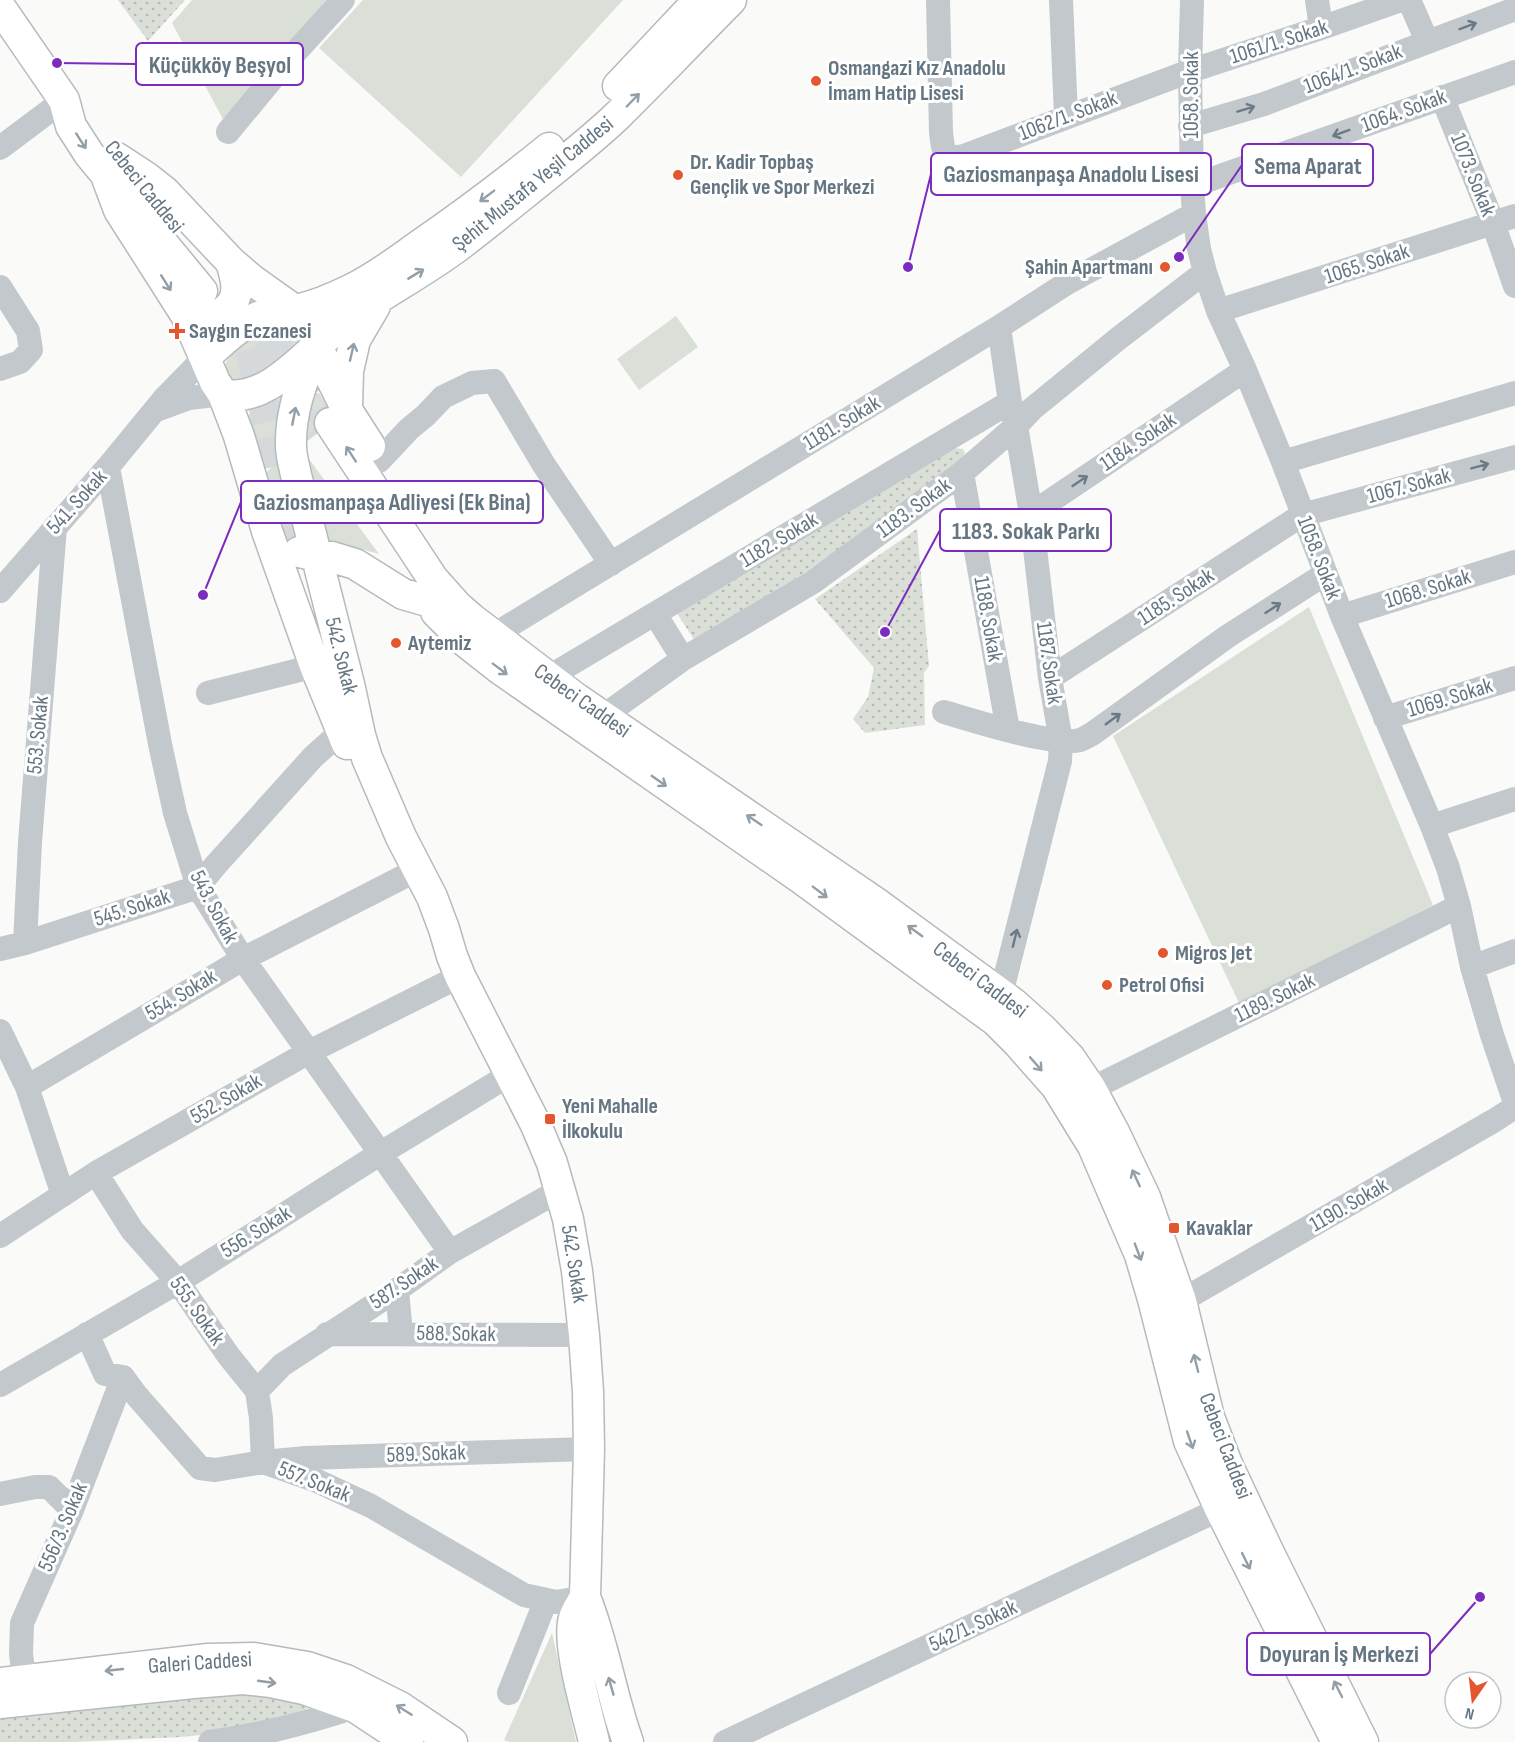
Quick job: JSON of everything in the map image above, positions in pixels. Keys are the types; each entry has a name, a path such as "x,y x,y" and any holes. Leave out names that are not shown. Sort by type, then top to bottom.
{"main road":[{"name":"Şehit Mustafa Yeşil Caddesi","path":"206,306 228,337 258,317 321,303 353,289 381,272 450,225 586,118 699,0"},
{"name":"Şehit Mustafa Yeşil Caddesi","path":"223,394 239,396 261,389 318,346 349,317 460,245 615,118 731,0"},
{"name":"Cebeci Caddesi","path":"3,19 64,100 90,118 112,168 206,306"},
{"path":"112,168 119,210 206,306 274,297 310,322 317,332 318,346 328,372 330,423 379,461 482,628"},
{"path":"330,423 348,371 355,340 382,296"},
{"name":"542. Sokak","path":"206,306 215,382 223,394 239,436 267,531 315,666 358,774 403,877 425,921 456,966"},
{"name":"542. Sokak","path":"318,346 306,370 297,401 291,448 308,562 327,602 367,758 401,837 432,897 456,966 509,1076 536,1125 552,1163 568,1219 577,1271 588,1392 589,1449 585,1597"},
{"name":"Cebeci Caddesi","path":"330,423 427,601 467,643 500,669 799,877 1042,1029 1070,1058 1091,1089 1145,1197 1181,1301 1209,1417 1227,1464 1232,1503 1337,1742"},
{"name":"Cebeci Caddesi","path":"330,423 433,579 457,606 482,628 602,717 879,905 1003,1006 1018,1043 1056,1086 1093,1146 1140,1255 1189,1441 1269,1553 1363,1742"},
{"path":"267,531 281,544 294,550 308,562 339,704 342,731"},
{"path":"308,562 332,557 354,564 403,594 427,601"},
{"path":"327,602 337,584 345,579 370,574"},
{"path":"585,1597 574,1618 572,1637 594,1742"},
{"path":"585,1597 628,1742"},
{"name":"Galeri Caddesi","path":"12,1681 208,1659 254,1658 277,1661 307,1667 346,1680 400,1707 452,1742"},
{"name":"Galeri Caddesi","path":"0,1703 243,1679 304,1689 355,1707 408,1742"}],"street":[{"path":"228,132 281,68 343,0"},
{"name":"1062/1. Sokak","path":"938,0 941,132 947,155 953,158 964,156 1190,71"},
{"path":"1061,0 1066,116"},
{"name":"1058. Sokak","path":"1192,0 1190,71 1192,186 1199,249 1205,272 1218,311 1245,370 1342,616 1448,868 1492,1035 1515,1105"},
{"path":"1317,0 1321,28"},
{"name":"1061/1. Sokak","path":"1190,71 1401,0"},
{"path":"1409,0 1427,41"},
{"name":"1064/1. Sokak","path":"1190,126 1264,104 1515,9"},
{"name":"1064. Sokak","path":"1192,186 1515,72"},
{"name":"1073. Sokak","path":"1442,97 1504,220 1515,286"},
{"path":"0,148 64,100"},
{"name":"1181. Sokak","path":"482,628 611,564 1067,283 1194,214"},
{"name":"1065. Sokak","path":"1218,311 1504,220"},
{"name":"1183. Sokak","path":"602,717 683,659 813,582 962,473 1032,409 1205,272"},
{"path":"0,287 28,331 31,350 20,362 0,369"},
{"name":"541. Sokak","path":"0,591 168,402 206,306"},
{"name":"1187. Sokak","path":"999,327 1010,402 1031,514 1038,586 1060,741 1060,761 1003,1006"},
{"name":"1184. Sokak","path":"1031,514 1245,370"},
{"path":"379,461 443,396 472,382 494,381 544,465 611,564"},
{"path":"1282,462 1515,393"},
{"path":"168,402 223,394"},
{"path":"168,402 199,407 219,418 239,436"},
{"name":"1182. Sokak","path":"547,678 1010,402"},
{"name":"1067. Sokak","path":"1302,515 1515,457"},
{"name":"543. Sokak","path":"108,468 160,744 175,813 198,887 243,959 450,1252"},
{"name":"1188. Sokak","path":"962,473 1008,730"},
{"name":"1185. Sokak","path":"1050,678 1302,515"},
{"name":"553. Sokak","path":"25,943 30,842 55,527"},
{"name":"1068. Sokak","path":"1342,616 1515,562"},
{"path":"944,712 1008,730 1060,741 1079,741 1228,636 1325,574"},
{"path":"655,614 683,659"},
{"path":"208,693 315,666"},
{"name":"1069. Sokak","path":"1385,718 1515,678"},
{"name":"545. Sokak","path":"0,950 198,887 313,757 342,731"},
{"path":"1432,826 1515,800"},
{"name":"554. Sokak","path":"27,1087 243,959 403,877"},
{"name":"1189. Sokak","path":"1091,1089 1459,906"},
{"path":"1473,967 1515,951"},
{"name":"552. Sokak","path":"0,1236 96,1173 456,966"},
{"path":"0,1031 27,1087 63,1195"},
{"name":"556. Sokak","path":"0,1384 178,1282 381,1153 509,1076"},
{"name":"1190. Sokak","path":"1181,1301 1378,1188 1515,1105"},
{"name":"555. Sokak","path":"96,1173 132,1230 178,1282 228,1355 257,1391"},
{"name":"587. Sokak","path":"257,1391 282,1365 397,1290 450,1252 560,1190"},
{"path":"397,1290 401,1334"},
{"name":"557. Sokak","path":"87,1334 105,1374 123,1377 200,1468 215,1470 263,1462 317,1481 371,1506 524,1595 556,1602 585,1597"},
{"name":"588. Sokak","path":"327,1334 584,1335"},
{"name":"556/3. Sokak","path":"12,1681 21,1653 22,1623 72,1510 123,1377"},
{"path":"257,1391 263,1462"},
{"name":"589. Sokak","path":"263,1462 306,1458 589,1449"},
{"path":"0,1494 35,1487 49,1487 72,1510"},
{"name":"542/1. Sokak","path":"725,1742 1232,1503"},
{"path":"509,1693 546,1600"},
{"path":"210,1742 282,1729 355,1707"}],"shaded area":[{"path":"118,0 185,0 148,41"},
{"path":"192,0 335,0 226,125 172,23"},
{"path":"363,0 623,0 461,177 319,48"},
{"path":"676,316 698,347 639,390 617,359"},
{"path":"277,321 296,329 302,341 269,378 231,384 224,367 233,352 246,340"},
{"path":"314,393 319,393 334,418 304,441 304,431"},
{"path":"282,400 280,451 263,470 247,418 251,412"},
{"path":"953,448 963,449 964,457 886,517 804,573 695,641 673,607"},
{"path":"306,455 379,554 324,539"},
{"path":"281,457 299,539 293,539 284,533 264,475"},
{"path":"917,529 929,666 924,673 925,725 865,733 853,719 868,697 874,668 815,599"},
{"path":"1309,607 1433,905 1240,1005 1113,736"},
{"path":"552,1633 576,1742 509,1742 504,1740"},
{"path":"248,1690 293,1699 308,1709 231,1732 75,1742 0,1742 0,1719"}],"tunnel":[{"path":"238,301 281,353 330,423"},
{"path":"250,349 301,568"},
{"path":"284,395 314,436"}],"place":[{"name":"Küçükköy Beşyol","path":"57,63"},
{"name":"Osmangazi Kız Anadolu İmam Hatip Lisesi","path":"816,81"},
{"name":"Dr. Kadir Topbaş Gençlik ve Spor Merkezi","path":"678,175"},
{"name":"Sema Aparat","path":"1179,257"},
{"name":"Gaziosmanpaşa Anadolu Lisesi","path":"908,267"},
{"name":"Şahin Apartmanı","path":"1165,267"},
{"name":"Saygın Eczanesi","path":"177,331"},
{"name":"Gaziosmanpaşa Adliyesi (Ek Bina)","path":"203,595"},
{"name":"1183. Sokak Parkı","path":"885,632"},
{"name":"Aytemiz","path":"396,643"},
{"name":"Migros Jet","path":"1163,953"},
{"name":"Petrol Ofisi","path":"1107,985"},
{"name":"Yeni Mahalle İlkokulu","path":"550,1119"},
{"name":"Kavaklar","path":"1174,1228"},
{"name":"Doyuran İş Merkezi","path":"1480,1597"}]}
